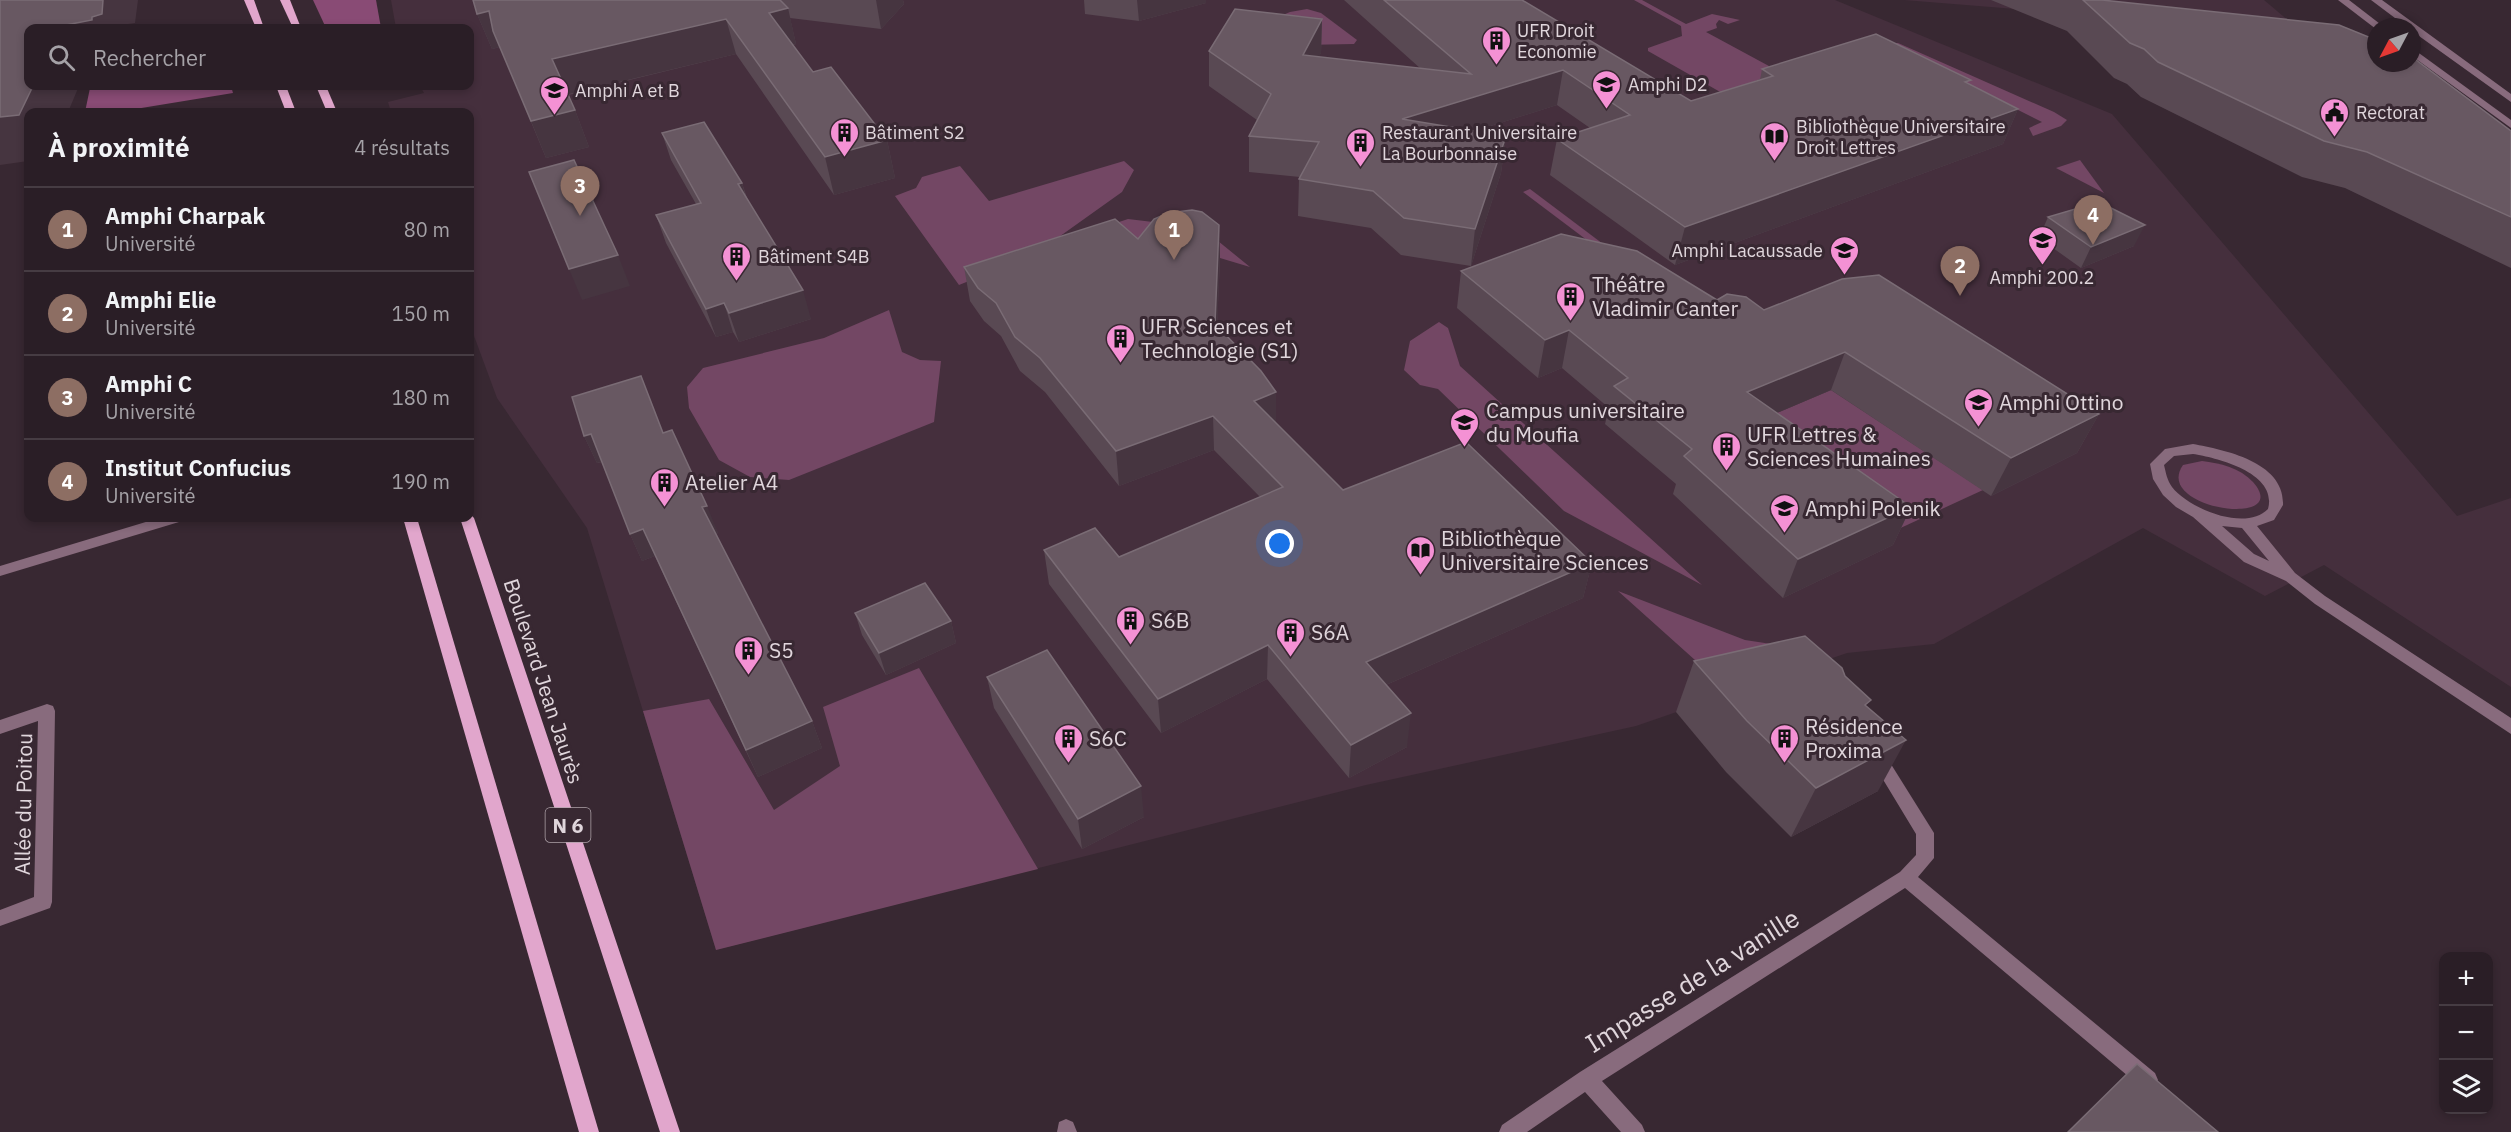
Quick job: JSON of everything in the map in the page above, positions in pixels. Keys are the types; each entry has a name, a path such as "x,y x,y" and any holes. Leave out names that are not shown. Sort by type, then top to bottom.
{"main road":[{"path":"249,0 258,24"},
{"path":"285,0 295,24"},
{"path":"283,90 289,108"},
{"path":"323,90 330,108"},
{"path":"411,522 589,1132"},
{"name":"Boulevard Jean Jaurès","path":"468,522 669,1132"}],"street":[{"path":"2343,0 2367,18"},
{"path":"2376,0 2511,99"},
{"path":"2421,58 2511,125"},
{"path":"2198,513 2230,522 2246,523 2262,520 2273,514 2277,504 2269,484 2246,465 2211,451 2193,449 2170,452 2157,464 2157,474 2161,484 2176,499 2198,513 2249,558 2291,578 2320,600 2511,727"},
{"path":"0,571 161,522"},
{"path":"2246,523 2291,578"},
{"name":"Allée du Poitou","path":"0,727 47,711 43,902 0,918"},
{"name":"Impasse de la vanille","path":"1509,1132 1587,1078 1906,878 1925,858 1925,833 1870,747"},
{"path":"1906,878 2164,1094"},
{"path":"1587,1078 1635,1132"}],"shaded area":[{"path":"313,0 376,0 380,24 324,24"},
{"name":"Campus universitaire du Moufia","path":"391,0 1835,0 2112,114 2457,516 2511,498 2511,687 2324,565 2265,596 2143,528 1934,644 1847,653 1636,726 1366,785 716,950 587,528 497,398 474,336 474,108 390,108 388,102 424,93 422,90 474,90 474,24 395,24"},
{"path":"1634,0 1642,0 1686,24 1712,14 1740,20 1728,24 1719,20 1716,24 1717,28 1706,32 1780,72 1722,93 1648,51 1648,48 1682,36 1681,26"},
{"path":"1904,0 2264,0 2302,32"},
{"path":"1307,9 1321,13 1357,40 1354,44 1302,45 1271,20 1290,12"},
{"path":"1898,43 2054,112 2067,120 2061,126 2033,136 2029,128 2042,122 1887,44"},
{"path":"90,90 232,90 233,93 141,108 86,108"},
{"path":"2080,160 2104,193 2056,168"},
{"path":"1124,161 1134,170 1122,192 1035,254 959,285 895,196 916,188 922,177 960,166 989,201"},
{"path":"1530,189 1619,256 1612,259 1523,192"},
{"path":"1128,219 1153,222 1191,219 1250,267 1220,258 1213,251 1098,241 1119,222"},
{"path":"889,310 902,352 920,360 941,361 934,422 789,480 750,477 719,460 689,408 687,387 703,368 824,338"},
{"path":"1439,322 1448,328 1460,366 1702,585 1564,511 1438,389 1420,385 1404,370 1410,341"},
{"path":"1831,390 1983,490 1881,537 1734,431"},
{"path":"2202,461 2229,467 2248,477 2260,497 2255,505 2241,509 2222,508 2202,502 2187,493 2179,480 2183,465"},
{"path":"1618,591 1745,640 1778,645 1705,669"},
{"path":"919,668 1038,869 716,950 643,711 709,699 774,810 840,766 823,707"}],"building":[{"path":"0,0 103,0 102,14 92,17 92,20 71,24 24,24 24,90 31,90 19,115 0,117"},
{"path":"473,0 780,0 788,8 769,13 813,72 831,67 887,140 825,157 726,19 552,59 575,110 531,121 493,31 489,11 477,14"},
{"path":"1384,0 1522,0 1691,101 1773,76 1762,69 1876,34 1971,80 1965,82 2018,109 1685,227 1557,139 1630,115 1563,70 1402,119 1506,136 1475,229 1404,218 1373,191 1299,179 1319,142 1249,136 1271,94 1209,51 1235,9 1322,19 1303,55 1471,74"},
{"path":"2083,0 2102,0 2339,25 2367,36 2367,72 2421,72 2421,64 2511,131 2511,217 2367,152 2324,141 2158,62 2144,49 2130,43"},
{"path":"704,122 742,183 738,184 803,290 729,313 724,303 706,309 656,215 701,203 662,133"},
{"path":"574,160 618,255 569,269 529,172"},
{"path":"2099,202 2145,225 2091,247 2048,217"},
{"path":"1192,210 1202,212 1219,225 1215,324 1261,371 1276,392 1254,401 1343,490 1466,442 1592,563 1366,662 1411,713 1351,745 1268,645 1158,699 1044,550 1095,528 1119,557 1283,487 1213,416 1116,451 1040,358 1015,337 996,303 978,288 964,267 1115,219 1138,239 1154,219 1168,213"},
{"path":"1561,234 1637,251 1717,300 1727,294 1746,297 1764,310 1842,279 1879,275 2099,414 2011,458 1845,352 1747,392 1911,507 1798,559 1684,456 1692,449 1614,386 1628,378 1569,330 1545,340 1461,271"},
{"path":"641,376 663,433 672,430 707,506 702,507 812,721 746,750 643,529 630,534 591,434 584,436 572,397"},
{"path":"925,583 951,621 879,653 855,613"},
{"path":"1805,636 1842,668 1845,676 1871,700 1865,705 1906,740 1816,788 1747,721 1694,661"},
{"name":"S6C","path":"1047,650 1141,786 1078,819 987,677"},
{"path":"2137,1064 2218,1132 2068,1132"}],"place":[{"name":"UFR Droit Economie","path":"1496,66"},
{"name":"Amphi D2","path":"1607,110"},
{"name":"Amphi A et B","path":"554,116"},
{"name":"Rectorat","path":"2335,138"},
{"name":"Bâtiment S2","path":"844,158"},
{"name":"Bibliothèque Universitaire Droit Lettres","path":"1775,162"},
{"name":"Restaurant Universitaire La Bourbonnaise","path":"1361,168"},
{"name":"Amphi C","path":"580,216"},
{"name":"Institut Confucius","path":"2093,245"},
{"name":"Amphi Charpak","path":"1174,260"},
{"name":"Amphi 200.2","path":"2042,266"},
{"name":"Amphi Lacaussade","path":"1844,276"},
{"name":"Bâtiment S4B","path":"737,282"},
{"name":"Amphi Elie","path":"1960,296"},
{"name":"Théâtre Vladimir Canter","path":"1571,322"},
{"name":"UFR Sciences et Technologie (S1)","path":"1120,364"},
{"name":"Amphi Ottino","path":"1978,428"},
{"name":"Campus universitaire du Moufia","path":"1465,448"},
{"name":"UFR Lettres & Sciences Humaines","path":"1726,472"},
{"name":"Atelier A4","path":"664,508"},
{"name":"Amphi Polenik","path":"1784,534"},
{"name":"Bibliothèque Universitaire Sciences","path":"1420,576"},
{"name":"S6B","path":"1130,646"},
{"name":"S6A","path":"1290,658"},
{"name":"S5","path":"748,676"},
{"name":"S6C","path":"1068,764"},
{"name":"Résidence Proxima","path":"1784,764"}]}
